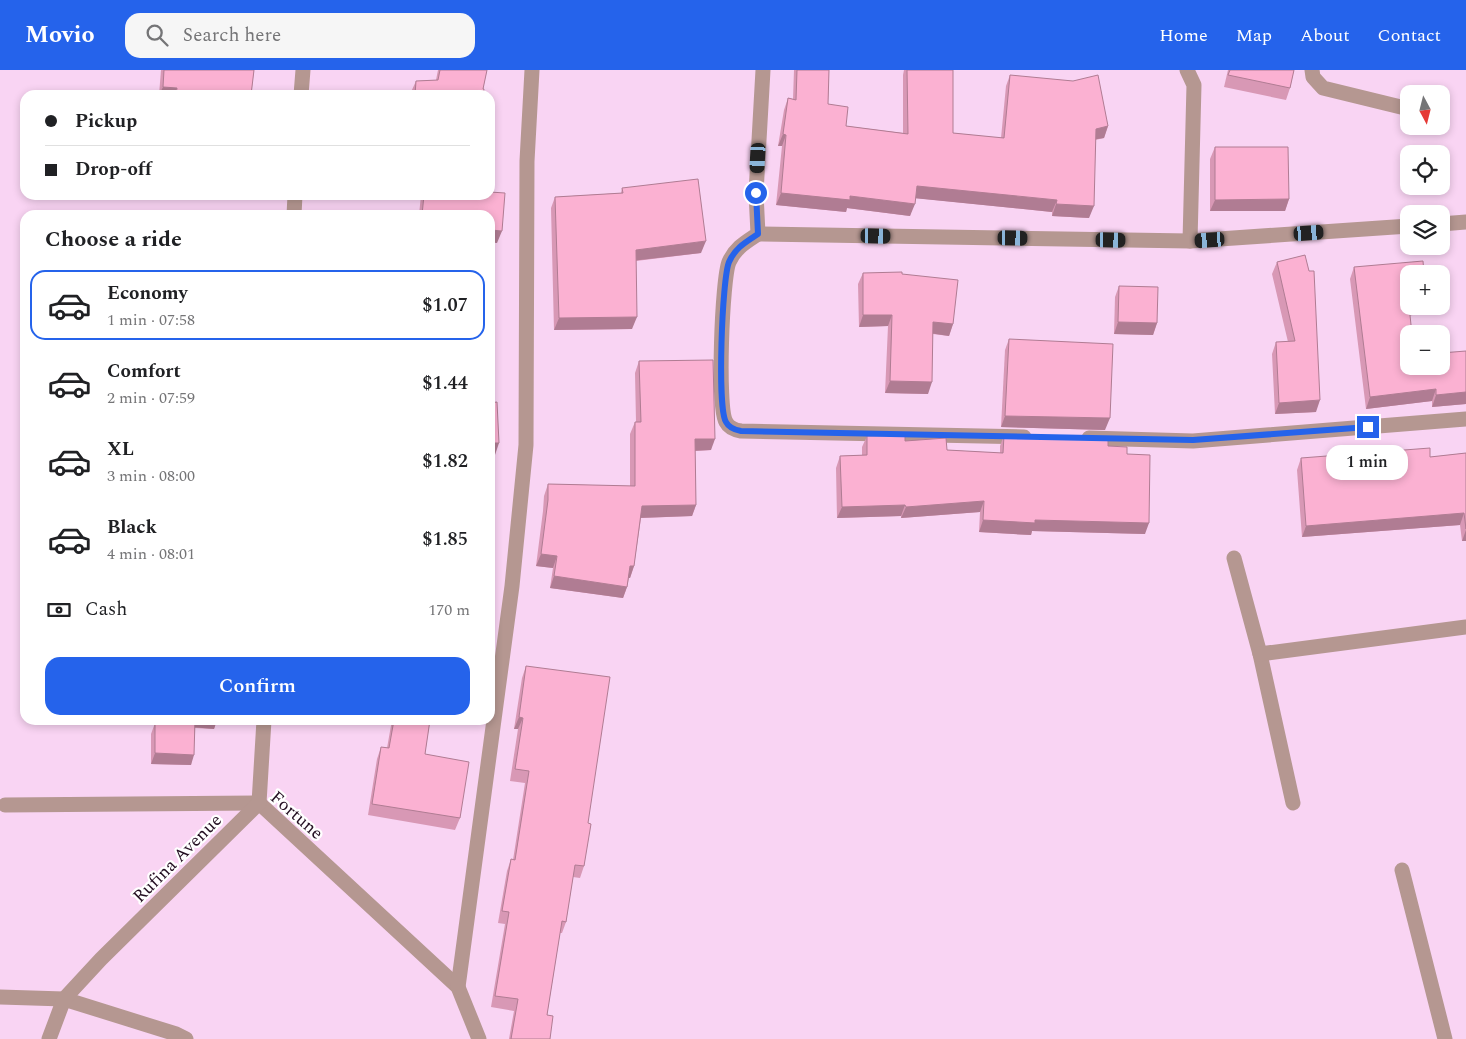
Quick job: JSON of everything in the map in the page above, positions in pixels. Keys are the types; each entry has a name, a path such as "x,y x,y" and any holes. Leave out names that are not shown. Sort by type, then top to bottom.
{"street":[{"path":"301,90 302,70"},
{"path":"495,712 512,586 526,445 527,161 532,70"},
{"path":"758,234 756,193 763,70"},
{"path":"1187,70 1194,86 1190,241"},
{"path":"1312,70 1313,77 1323,88 1400,107"},
{"path":"1450,223 1466,222"},
{"path":"1036,437 741,431 733,429 725,421 722,406 721,326 728,264 738,247 758,234 1190,241 1400,227"},
{"path":"1075,438 1193,440 1466,419"},
{"path":"1234,558 1260,654 1293,803"},
{"path":"1260,654 1466,626"},
{"path":"259,803 264,725"},
{"path":"458,987 493,725"},
{"name":"Fortune","path":"5,805 259,803 458,987 479,1039"},
{"name":"Rufina Avenue","path":"64,999 101,959 259,803"},
{"path":"1402,870 1445,1039"},
{"path":"0,997 64,999 176,1034 186,1039"},
{"path":"49,1039 64,999"}],"building":[{"path":"164,70 254,70 252,90 177,90 177,88 163,87"},
{"path":"440,70 487,70 484,90 415,90 416,81 438,80"},
{"path":"797,70 829,70 828,104 848,107 846,126 908,134 907,70 953,70 953,133 1004,138 1010,75 1073,81 1098,75 1108,126 1096,129 1094,206 1056,204 1057,200 917,186 915,204 850,196 850,200 781,193 786,135 783,134 788,98 796,100"},
{"path":"1230,70 1294,70 1290,88 1228,75"},
{"path":"1215,147 1288,147 1289,199 1215,200"},
{"path":"698,179 706,241 636,250 637,317 559,318 555,197 623,193 622,188"},
{"path":"495,192 505,193 502,231 495,230 495,210 422,210 424,200 495,200"},
{"path":"1305,255 1309,271 1314,271 1320,400 1279,403 1276,342 1295,341 1277,262"},
{"path":"1423,261 1423,265 1400,265 1400,315 1410,315 1411,325 1400,325 1400,375 1450,375 1450,352 1466,351 1466,392 1436,395 1436,389 1370,397 1354,267"},
{"path":"902,272 902,274 958,280 953,324 933,322 932,382 890,381 892,315 863,315 863,273"},
{"path":"1119,286 1158,287 1157,323 1118,322"},
{"path":"1009,339 1113,344 1110,418 1005,416"},
{"path":"713,360 715,439 695,439 696,505 642,506 634,566 630,566 627,587 554,576 557,556 541,554 548,500 548,484 635,486 635,422 641,422 639,361"},
{"path":"495,402 497,402 499,443 495,443"},
{"path":"905,435 905,441 946,438 947,450 1003,453 1004,435 1108,437 1108,446 1127,447 1127,454 1150,455 1149,523 1035,520 1035,523 983,520 984,501 906,507 905,505 842,507 840,456 867,455 867,436"},
{"path":"1430,448 1430,457 1466,453 1466,529 1464,513 1306,526 1301,458"},
{"path":"526,666 610,677 588,823 591,824 584,866 575,865 566,922 562,921 547,1015 553,1016 550,1039 511,1039 518,999 495,996 509,912 502,911 511,859 515,860 529,771 515,769 523,718 519,717"},
{"path":"155,725 195,725 194,755 155,753"},
{"path":"393,725 429,725 425,754 469,762 460,818 372,804 381,747 389,748"}],"route":[{"path":"756,193 758,234 738,247 728,264 721,326 722,406 725,421 733,429 741,431 1193,440 1368,427"}]}
